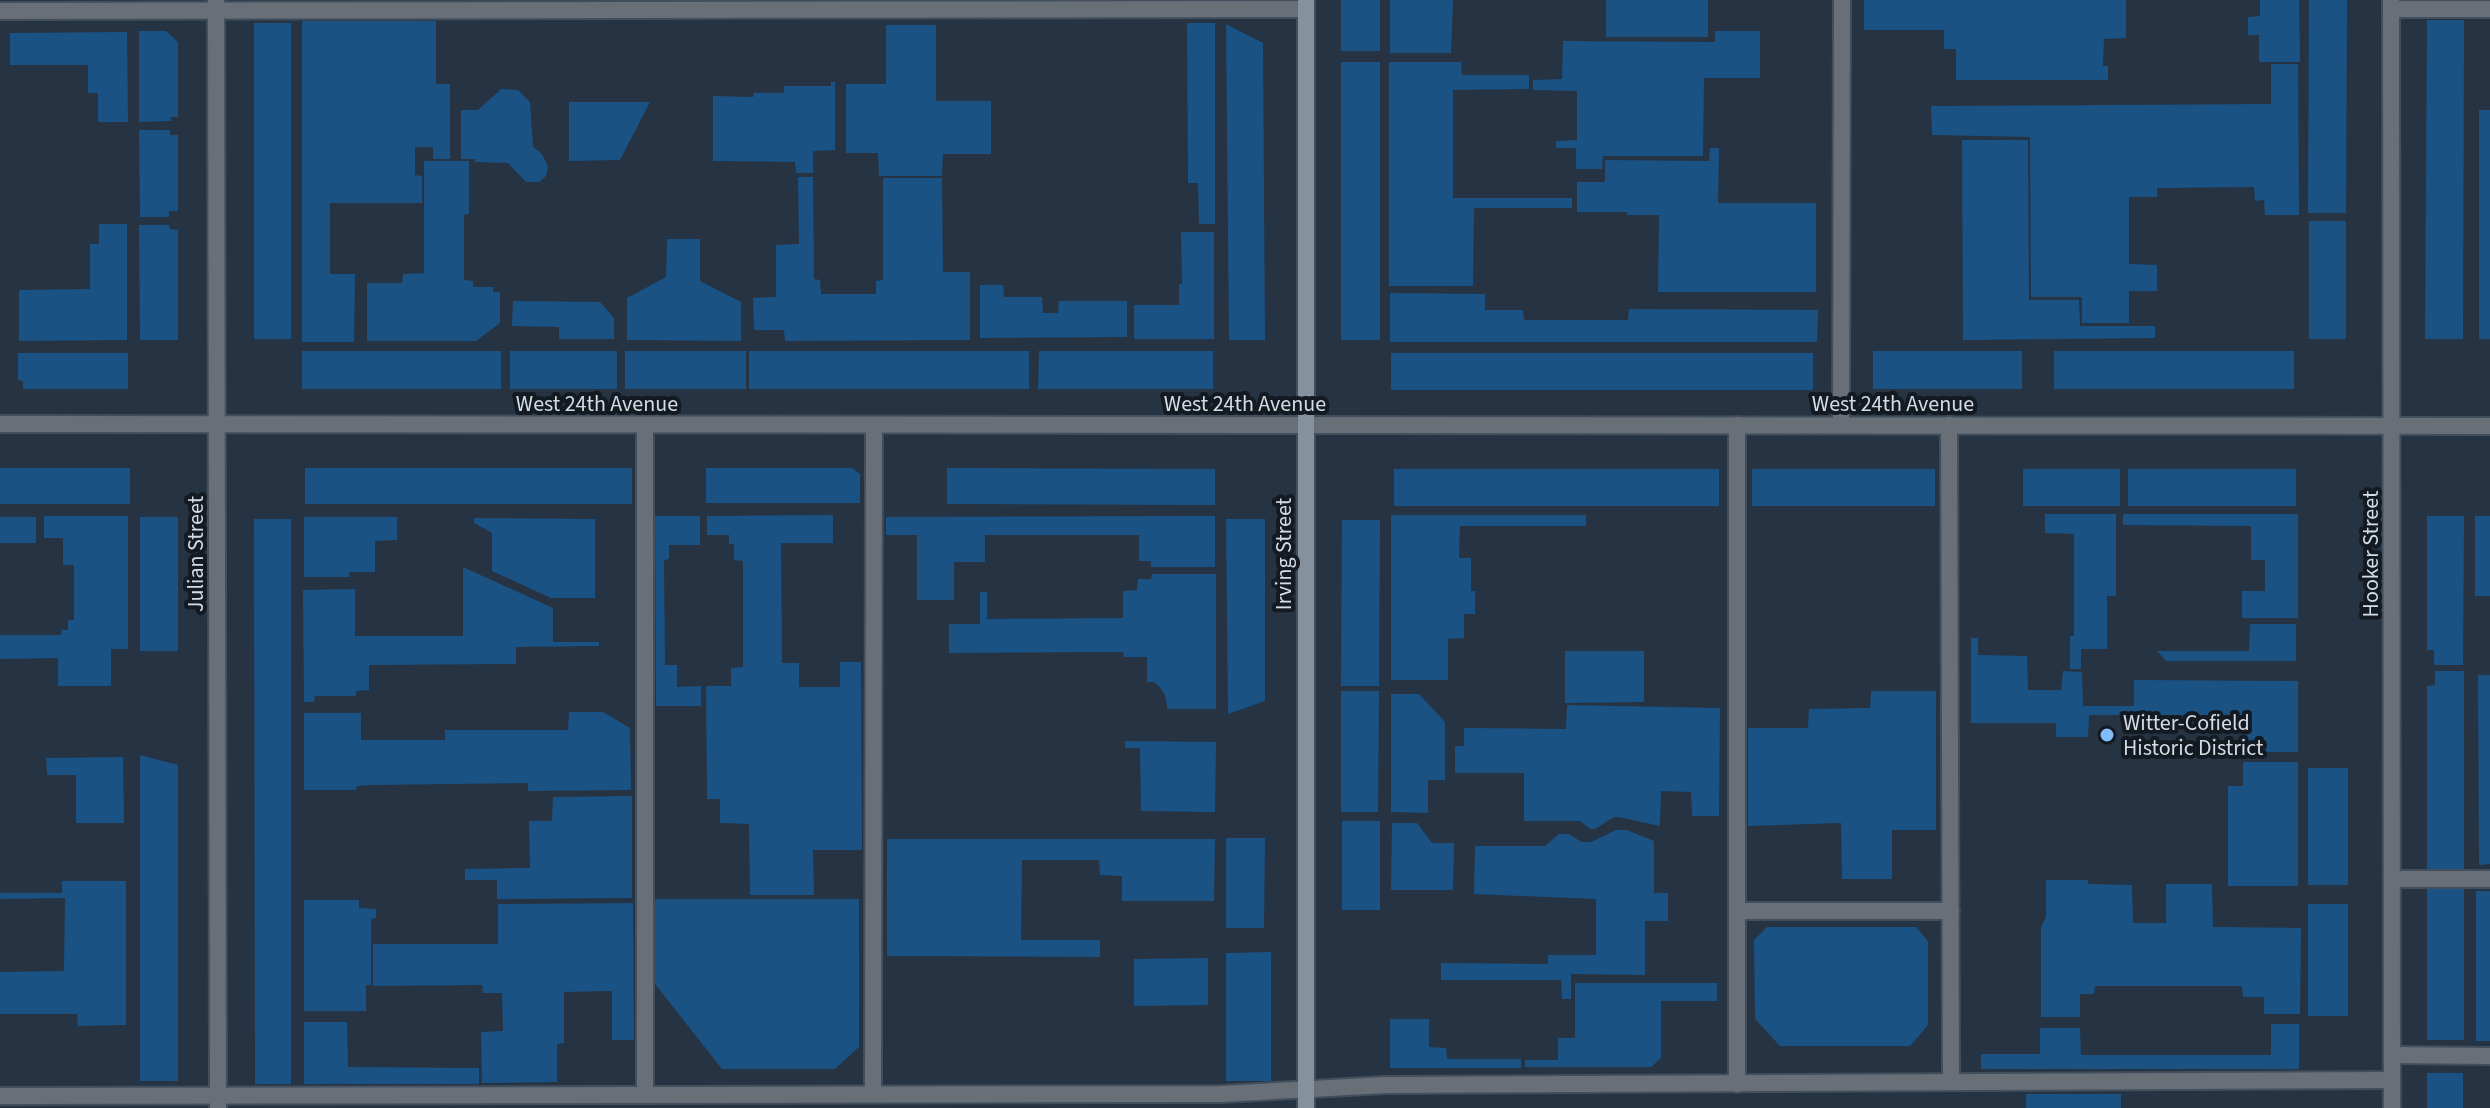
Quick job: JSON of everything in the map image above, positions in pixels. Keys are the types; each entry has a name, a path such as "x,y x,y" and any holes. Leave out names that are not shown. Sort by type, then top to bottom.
{"street":[{"path":"1841,425 1842,0"},
{"path":"0,11 216,6 1306,5"},
{"name":"Irving Street","path":"1306,5 1306,1108"},
{"path":"2391,5 2490,9"},
{"name":"Hooker Street","path":"2391,5 2392,1108"},
{"name":"Julian Street","path":"216,6 218,1102"},
{"name":"West 24th Avenue","path":"0,424 2490,426"},
{"path":"645,425 645,1095"},
{"path":"873,1094 874,425"},
{"path":"1737,425 1737,1084"},
{"path":"1949,425 1951,1082"},
{"path":"2392,879 2490,879"},
{"path":"1737,911 1951,911"},
{"path":"2392,1055 2490,1056"},
{"path":"0,1096 218,1102 645,1095 1222,1094 1385,1085 2392,1080"}],"shaded area":[{"path":"1341,0 1380,0 1380,51 1341,51"},
{"path":"1390,0 1453,0 1451,53 1390,53"},
{"path":"1606,0 1708,0 1708,37 1606,37"},
{"path":"1864,0 2126,0 2126,38 2104,39 2103,66 2108,66 2108,80 1956,80 1956,49 1944,49 1944,30 1864,30"},
{"path":"2260,0 2299,0 2300,62 2259,62 2259,35 2248,35 2248,17 2260,16"},
{"path":"2309,0 2347,0 2346,213 2308,213"},
{"path":"2427,20 2464,20 2463,339 2425,339"},
{"path":"302,21 436,21 436,84 450,84 450,159 433,159 433,147 415,147 415,175 422,176 422,203 330,203 330,274 355,274 354,342 302,342"},
{"path":"254,23 291,23 291,339 254,339"},
{"path":"1187,23 1215,23 1215,224 1199,224 1198,183 1188,183"},
{"path":"1226,24 1263,43 1265,340 1229,340"},
{"path":"886,25 936,25 936,101 991,101 991,154 943,154 942,176 879,176 878,153 846,153 846,84 886,84"},
{"path":"139,31 166,31 178,42 178,117 171,117 171,121 139,122"},
{"path":"1715,31 1760,31 1760,78 1704,78 1703,156 1603,156 1602,169 1576,169 1576,148 1556,148 1556,141 1577,140 1577,91 1533,90 1533,80 1562,79 1563,41 1715,42"},
{"path":"127,32 128,122 98,122 98,93 88,93 88,65 10,65 10,33"},
{"path":"1341,62 1380,62 1380,340 1341,340"},
{"path":"1389,62 1461,62 1462,75 1529,75 1529,89 1453,90 1453,198 1572,198 1572,208 1474,208 1473,286 1389,286"},
{"path":"2271,64 2298,64 2299,215 2265,215 2264,200 2255,201 2254,187 2157,188 2157,197 2129,197 2129,264 2157,265 2157,291 2129,291 2129,323 2082,323 2082,297 2031,297 2030,137 1932,135 1931,106 2271,104"},
{"path":"831,82 835,82 835,150 813,151 813,173 796,173 795,162 713,161 713,96 753,97 754,93 784,93 784,86 831,86"},
{"path":"501,89 518,90 530,102 533,147 542,154 548,166 546,176 539,182 526,182 508,163 461,159 461,110 478,110"},
{"path":"569,102 650,102 620,160 569,161"},
{"path":"2479,110 2490,110 2490,339 2479,339"},
{"path":"139,130 170,130 170,135 178,135 178,211 169,211 169,217 140,217"},
{"path":"1962,140 2028,140 2029,300 2079,300 2080,326 2155,326 2155,338 1963,340"},
{"path":"1710,148 1719,148 1718,203 1816,203 1816,292 1658,292 1659,215 1577,212 1577,182 1605,182 1605,160 1709,161"},
{"path":"424,161 469,161 469,214 464,215 464,280 473,281 473,287 493,287 493,292 500,292 500,323 476,341 367,341 367,283 402,283 403,274 424,273"},
{"path":"798,177 813,177 814,279 820,280 821,294 876,294 876,281 883,280 883,178 942,178 943,272 970,272 970,340 785,341 784,330 754,330 753,298 776,297 776,245 799,244"},
{"path":"2309,221 2346,221 2346,339 2309,339"},
{"path":"99,224 127,224 127,340 19,341 19,290 90,289 90,244 99,244"},
{"path":"139,225 169,225 170,229 178,230 178,340 140,340"},
{"path":"1181,232 1214,232 1214,339 1134,339 1134,305 1179,305 1179,284 1182,284"},
{"path":"667,239 700,239 700,281 741,302 741,341 627,340 627,298 666,277"},
{"path":"980,285 1003,285 1004,297 1042,297 1043,313 1058,313 1059,301 1127,301 1127,337 980,338"},
{"path":"1390,293 1485,294 1485,310 1523,310 1524,320 1628,320 1629,309 1818,310 1817,342 1390,342"},
{"path":"513,301 600,302 614,318 614,339 559,339 559,327 512,326"},
{"path":"302,351 501,351 501,389 302,389"},
{"path":"510,351 617,351 617,389 510,389"},
{"path":"625,351 746,351 746,389 625,389"},
{"path":"749,351 1029,351 1029,389 749,389"},
{"path":"1039,351 1213,351 1213,389 1038,389"},
{"path":"1873,351 2022,351 2022,389 1873,389"},
{"path":"2054,351 2294,351 2294,389 2054,389"},
{"path":"18,353 128,353 128,389 23,389 23,381 18,380"},
{"path":"1391,353 1813,353 1813,390 1391,390"},
{"path":"0,468 130,468 130,504 0,504"},
{"path":"305,468 632,468 632,504 305,504"},
{"path":"706,468 852,468 860,474 860,503 706,503"},
{"path":"947,468 1215,469 1215,505 947,504"},
{"path":"1394,469 1719,469 1719,506 1394,506"},
{"path":"1752,469 1935,469 1935,506 1752,506"},
{"path":"2023,469 2120,469 2120,506 2023,506"},
{"path":"2128,469 2296,469 2296,506 2128,506"},
{"path":"2045,514 2116,514 2116,596 2107,596 2107,649 2081,649 2081,669 2070,669 2070,636 2074,636 2074,534 2045,533"},
{"path":"2123,514 2298,514 2298,618 2242,618 2242,591 2265,591 2265,560 2251,560 2251,526 2123,525"},
{"path":"833,515 833,543 781,543 782,663 799,663 799,687 840,687 840,662 861,662 862,850 813,850 814,895 750,895 749,824 720,823 720,799 707,799 706,686 731,686 731,668 743,667 743,561 734,560 734,544 729,544 729,535 707,535 707,516"},
{"path":"1391,515 1586,515 1586,526 1460,526 1459,558 1471,558 1475,614 1464,614 1464,638 1448,639 1448,680 1391,680"},
{"path":"44,516 128,516 128,649 111,649 111,686 58,686 58,658 0,659 0,635 61,635 62,630 68,630 68,620 74,620 74,565 63,565 63,538 44,538"},
{"path":"655,516 700,516 700,545 669,545 669,559 664,560 665,665 677,665 677,687 701,686 701,706 656,706"},
{"path":"1215,516 1215,567 1151,567 1151,561 1139,561 1139,535 985,535 985,562 954,562 954,600 917,600 917,535 886,535 886,517"},
{"path":"2427,516 2464,516 2463,665 2434,665 2434,650 2427,650"},
{"path":"2475,516 2490,516 2490,596 2475,596"},
{"path":"0,517 36,517 36,543 0,543"},
{"path":"140,517 178,517 178,651 140,651"},
{"path":"304,517 397,517 397,540 375,541 375,572 350,572 349,577 304,577"},
{"path":"474,518 595,519 595,598 551,598 492,571 492,533 474,523"},
{"path":"254,519 291,519 291,1084 255,1084"},
{"path":"1226,519 1265,519 1265,701 1228,714"},
{"path":"1342,520 1380,520 1379,686 1341,686"},
{"path":"463,567 553,608 553,642 599,642 599,646 516,647 516,664 369,665 369,690 356,691 356,696 315,696 314,702 304,702 303,590 355,589 355,636 463,636"},
{"path":"1152,574 1216,574 1216,709 1167,709 1163,691 1154,682 1147,682 1147,657 1124,657 1123,652 949,653 949,624 980,624 980,592 987,592 987,619 1123,618 1123,591 1137,590 1138,579 1151,579"},
{"path":"2250,624 2296,624 2296,661 2166,661 2157,651 2249,651"},
{"path":"1971,638 1978,638 1978,655 2027,656 2028,690 2061,690 2063,671 2082,672 2083,706 2134,706 2134,680 2298,681 2298,752 2248,752 2247,715 2089,715 2088,737 2056,737 2056,723 1971,723"},
{"path":"1565,651 1644,651 1644,702 1565,703"},
{"path":"2435,671 2464,671 2464,1040 2427,1040 2427,686 2435,685"},
{"path":"2478,675 2490,675 2490,864 2479,865"},
{"path":"1341,691 1379,691 1378,812 1341,812"},
{"path":"1871,691 1936,691 1936,830 1892,830 1892,879 1842,879 1841,823 1748,826 1748,728 1808,728 1809,709 1870,708"},
{"path":"1391,694 1419,694 1445,722 1445,780 1428,780 1428,813 1391,812"},
{"path":"1567,705 1720,708 1719,816 1692,816 1691,792 1661,791 1660,826 1619,817 1595,829 1580,821 1524,821 1524,773 1455,773 1455,746 1464,746 1464,728 1566,729"},
{"path":"569,712 603,712 630,728 631,790 528,791 528,783 372,785 357,786 356,790 304,790 304,713 361,713 361,740 445,740 445,730 568,730"},
{"path":"1125,741 1216,742 1215,812 1141,811 1140,748 1125,748"},
{"path":"140,755 178,765 178,1081 140,1081"},
{"path":"123,757 124,823 76,823 76,775 47,775 46,758"},
{"path":"2243,762 2298,762 2298,886 2228,886 2228,786 2243,786"},
{"path":"2308,768 2348,768 2348,885 2308,885"},
{"path":"632,796 632,898 497,899 497,880 465,880 465,869 530,868 529,821 552,821 553,797"},
{"path":"1342,821 1380,821 1380,910 1342,910"},
{"path":"1392,823 1417,823 1432,843 1454,843 1453,890 1391,890"},
{"path":"1616,830 1627,830 1654,841 1654,893 1668,893 1668,921 1645,921 1645,975 1571,974 1571,999 1562,999 1561,980 1441,980 1441,963 1548,964 1548,955 1596,955 1596,899 1474,894 1475,846 1545,846 1559,834 1591,842"},
{"path":"1226,838 1265,838 1264,928 1226,928"},
{"path":"887,839 1215,839 1214,901 1122,901 1122,876 1100,875 1099,860 1022,860 1021,940 1100,940 1100,957 887,956"},
{"path":"2046,880 2088,880 2088,884 2132,885 2133,923 2166,923 2166,884 2212,884 2213,927 2301,928 2300,1014 2264,1014 2264,997 2243,997 2242,986 2095,986 2094,994 2080,994 2080,1017 2041,1017 2041,927 2046,917"},
{"path":"62,881 126,881 126,1025 78,1026 77,1014 0,1014 0,972 64,971 65,898 0,899 0,893 62,893"},
{"path":"2476,891 2490,891 2490,1041 2476,1041"},
{"path":"655,899 859,899 859,1047 835,1069 722,1069 655,984"},
{"path":"304,900 359,900 359,908 376,909 376,918 371,919 371,985 366,985 366,1011 304,1011"},
{"path":"633,903 634,1040 612,1040 612,991 564,992 564,1043 557,1044 557,1082 482,1083 481,1032 503,1031 502,993 483,993 482,985 373,986 373,944 498,944 498,904"},
{"path":"2308,904 2348,904 2348,1016 2308,1016"},
{"path":"1767,927 1916,927 1928,941 1928,1025 1910,1046 1780,1046 1755,1019 1754,940"},
{"path":"1271,952 1271,1081 1226,1081 1226,953"},
{"path":"1208,958 1208,1005 1134,1006 1134,959"},
{"path":"1575,983 1717,983 1717,1001 1661,1001 1661,1058 1651,1067 1525,1067 1525,1060 1558,1060 1558,1038 1575,1038"},
{"path":"1390,1019 1429,1019 1429,1047 1446,1048 1447,1059 1521,1059 1521,1068 1390,1068"},
{"path":"304,1022 347,1022 348,1067 479,1068 479,1084 304,1084"},
{"path":"2271,1024 2299,1024 2299,1069 1981,1069 1981,1054 2040,1054 2040,1028 2080,1028 2081,1055 2271,1055"},
{"path":"2427,1073 2463,1073 2463,1108 2427,1108"},
{"path":"2026,1094 2121,1094 2121,1108 2026,1108"}],"place":[{"name":"Witter-Cofield Historic District","path":"2107,735"}]}
